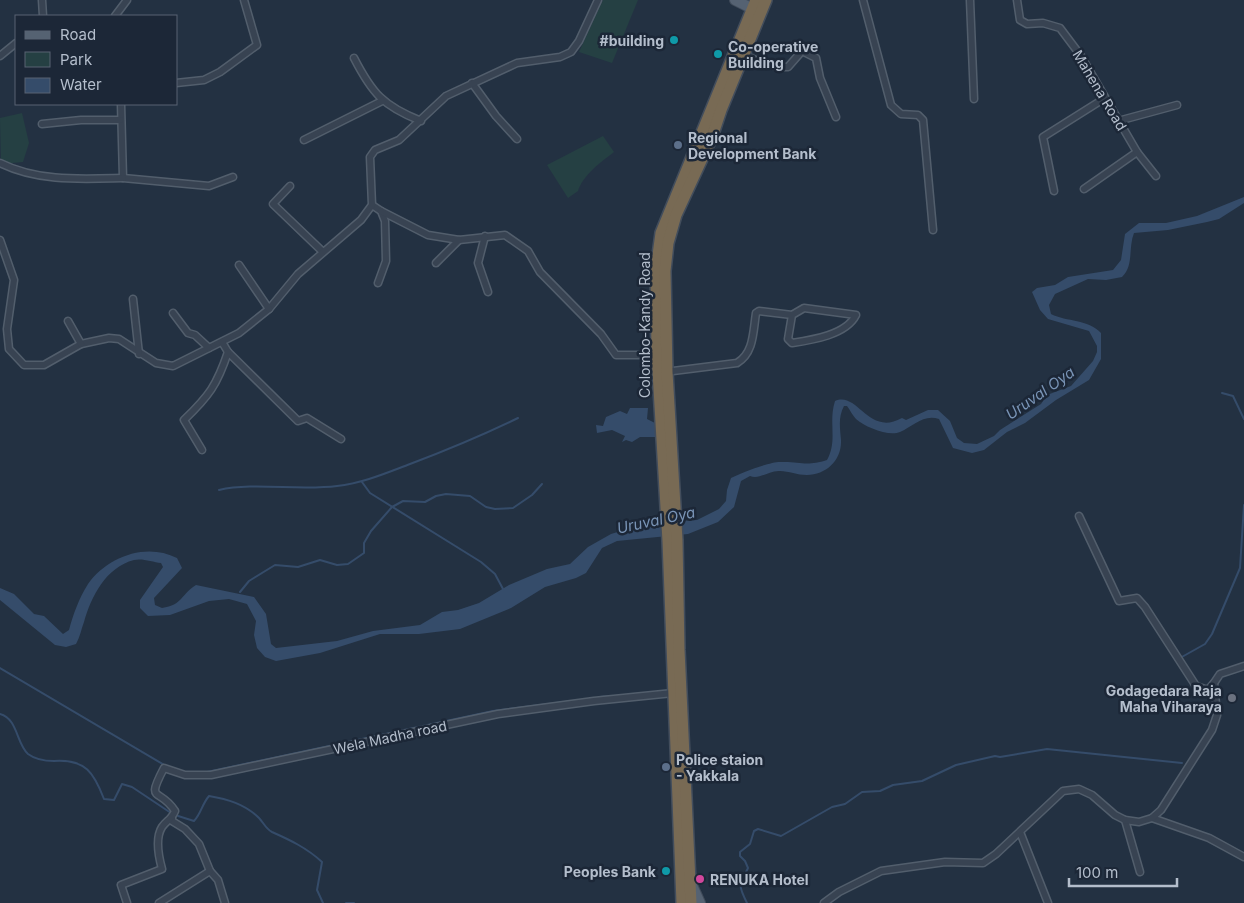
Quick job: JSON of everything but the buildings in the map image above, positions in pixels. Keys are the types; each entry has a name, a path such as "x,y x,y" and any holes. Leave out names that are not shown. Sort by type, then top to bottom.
{"highway":[{"name":"Colombo-Kandy Road","path":"675,650 672,540 663,372 665,271 668,243 676,215 756,7 765,0"},
{"name":"Colombo-Kandy Road","path":"663,372 657,355 656,270 661,232 707,135 721,110 745,55 756,7"},
{"path":"675,650 673,693 682,903"},
{"path":"675,650 692,903"}],"main road":[{"path":"735,0 756,7"},
{"path":"691,883 700,903"}],"street":[{"path":"42,0 43,15"},
{"path":"116,15 127,0"},
{"path":"178,83 204,80 220,72 256,46 244,0"},
{"path":"0,240 14,280 7,329 9,349 24,365 44,365 82,344 109,338 119,339 139,354 156,363 174,366 239,333 269,309 298,274 361,220 372,205 370,157 375,150 399,140 446,96 472,83 518,63 560,57 571,52 579,41 598,0"},
{"path":"863,0 891,105 901,114 918,115 922,120 933,230"},
{"path":"970,0 974,99"},
{"name":"Mahena Road","path":"1017,0 1020,20 1027,24 1043,23 1060,28 1081,56 1137,152 1156,176"},
{"path":"0,56 15,44"},
{"path":"745,55 755,61 779,67 788,67 802,51 816,58 820,78 836,117"},
{"path":"354,58 364,78 382,101 421,121"},
{"path":"472,83 496,116 517,139"},
{"path":"1054,191 1043,137 1105,98"},
{"path":"304,140 382,101"},
{"path":"121,105 123,178"},
{"path":"1118,121 1177,105"},
{"path":"42,124 81,120 120,120"},
{"path":"1084,189 1137,152"},
{"path":"0,163 30,174 71,179 123,178 209,186 232,177"},
{"path":"290,186 273,204 323,252"},
{"path":"372,205 428,235 459,240 486,236 505,236 528,251 540,272 601,334 616,355 657,355"},
{"path":"378,283 386,261 385,221 381,211"},
{"path":"486,236 478,262 488,292"},
{"path":"436,263 459,240"},
{"path":"239,265 269,309"},
{"path":"133,299 139,354"},
{"path":"663,372 737,363 746,358 751,348 756,313 759,311 792,315 804,308 856,315 853,320 829,334 817,339 792,344 788,339 792,315"},
{"path":"173,313 188,333 195,335 209,348"},
{"path":"68,322 82,344"},
{"path":"222,342 228,352 298,421 307,418 341,439"},
{"path":"202,450 184,420 203,402 217,382 228,352"},
{"path":"1079,516 1119,600 1137,598 1145,607 1196,686 1208,690 1220,674 1244,666"},
{"path":"824,903 839,892 880,871 945,862 983,863 996,854 1063,791 1079,790 1092,795 1115,815 1125,820 1139,822 1152,818 1161,810 1212,730 1217,715 1214,683"},
{"name":"Wela Madha road","path":"174,814 172,806 154,793 154,788 164,768 185,775 211,775 498,714 673,693"},
{"path":"174,814 172,821 184,829 199,844 210,871 218,880 225,903"},
{"path":"127,903 121,885 162,869 158,856 159,837 162,827 174,814"},
{"path":"1152,818 1208,838 1244,857"},
{"path":"1125,820 1140,872"},
{"path":"1020,832 1048,903"},
{"path":"159,903 210,871"}],"green space":[{"path":"603,0 638,0 612,63 579,52"},
{"path":"22,113 29,143 23,162 1,164 0,118"},
{"path":"603,136 614,152 593,169 580,185 578,191 568,198 547,165"}],"water":[{"path":"1244,197 1244,203 1219,219 1168,230 1134,233 1128,268 1122,277 1106,280 1088,279 1055,294 1049,305 1051,314 1090,325 1101,333 1101,359 1089,380 1056,400 1025,423 1007,432 984,450 972,453 953,448 939,419 923,419 900,432 890,433 865,425 856,419 847,406 844,406 840,418 841,447 839,454 832,465 826,469 807,475 776,471 757,477 750,476 741,481 734,507 718,522 688,534 617,541 602,548 586,573 576,578 545,587 511,608 460,629 419,634 380,634 320,653 276,661 265,657 257,648 254,635 256,621 247,604 229,599 209,601 170,615 148,616 140,608 140,600 163,567 161,563 140,559 115,569 101,584 87,612 76,644 66,647 55,645 0,600 0,588 14,594 34,614 44,616 63,634 69,630 82,595 96,574 116,560 128,555 140,552 153,552 165,553 177,558 182,568 154,598 155,605 162,608 169,607 178,602 196,585 254,597 266,614 271,644 276,648 337,641 373,631 420,625 442,612 458,610 479,603 509,585 547,569 570,564 588,547 611,534 647,523 697,520 719,509 726,501 731,478 741,473 775,462 808,463 827,460 833,438 832,417 835,401 843,400 850,402 880,422 890,422 902,418 906,420 928,410 938,410 950,421 957,438 964,443 977,444 994,436 1000,430 1041,404 1047,395 1071,386 1093,361 1097,352 1097,346 1089,331 1048,319 1040,310 1032,292 1037,288 1055,285 1068,277 1113,270 1121,260 1125,234 1139,223 1166,223 1197,216"},
{"path":"630,408 648,408 647,419 657,424 657,437 640,437 632,442 626,440 622,442 625,436 612,430 597,433 596,425 603,426 606,417 620,411 627,414"}],"waterway":[{"path":"1222,393 1233,396 1244,419"},
{"path":"219,490 247,487 307,488 356,483 438,453 518,418"},
{"path":"362,482 370,493 481,562 495,574 503,589"},
{"path":"240,592 249,581 275,565 298,567 320,560 337,565 348,564 364,553 364,543 371,531 392,507 403,501 425,502 436,496 446,494 470,496 486,507 495,509 513,508 532,495 542,484"},
{"path":"1180,658 1205,644 1212,634 1240,568 1244,505"},
{"path":"0,668 166,766"},
{"path":"599,697 612,696"},
{"path":"207,772 493,711 580,700"},
{"name":"Uruval Oya","path":"0,714 6,717 14,726 21,744 28,754 41,760 74,762 81,765 92,775 104,799 114,800 122,784 132,787 171,813"},
{"path":"747,903 741,885 748,868 740,856 740,852 750,844 754,831 758,829 781,836 832,807 845,804 862,792 880,791 893,785 922,781 956,765 995,756 1000,757 1047,749 1182,763"},
{"name":"Uruval Oya","path":"175,815 194,821 209,796 229,801 248,809 270,831 304,848 322,862 317,890 323,903"},
{"name":"Uruval Oya","path":"346,903 354,903"}],"place":[{"name":"#building","path":"674,40"},
{"name":"Co-operative Building","path":"718,54"},
{"name":"Regional Development Bank","path":"678,145"},
{"name":"Godagedara Raja Maha Viharaya","path":"1232,698"},
{"name":"Police staion - Yakkala","path":"666,767"},
{"name":"Peoples Bank","path":"666,871"},
{"name":"RENUKA Hotel","path":"700,879"}]}
